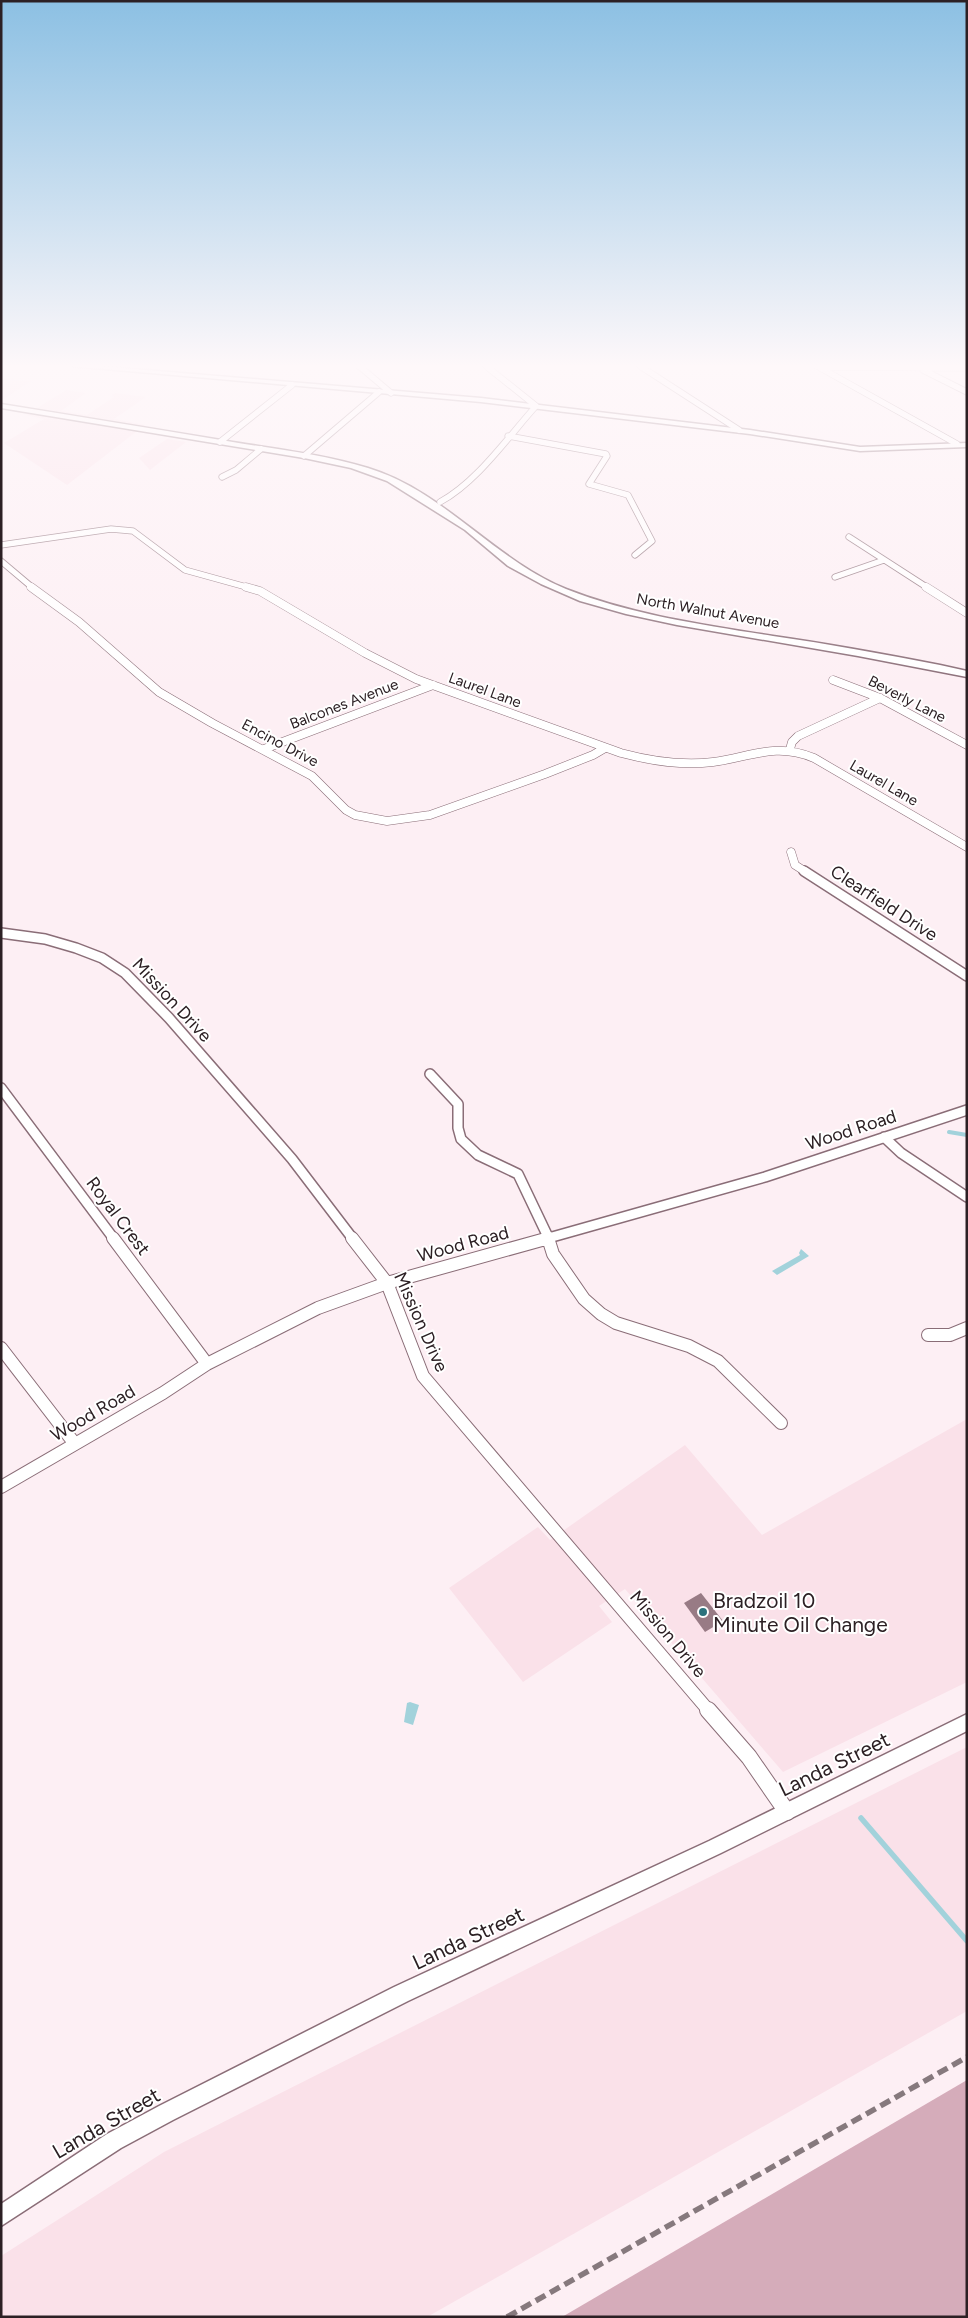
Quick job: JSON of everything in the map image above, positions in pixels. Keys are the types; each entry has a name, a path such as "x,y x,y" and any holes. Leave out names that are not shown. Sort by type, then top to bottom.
{"main road":[{"name":"North Walnut Avenue","path":"372,474 420,490 460,517 465,526"},
{"name":"North Walnut Avenue","path":"402,485 454,521 465,526 496,552 533,576 561,590 613,608 689,625 891,658 967,674"}],"street":[{"path":"222,478 229,474"},
{"path":"440,502 450,497 472,474"},
{"path":"595,474 589,484 594,487 628,495 652,541 646,548 635,555"},
{"name":"Laurel Lane","path":"1,545 111,529 132,531 166,558 185,570 260,591 365,653 433,685 605,748 642,758 697,763 727,760 767,750 790,749 814,758 967,847"},
{"path":"849,536 967,614"},
{"path":"835,577 884,560"},
{"name":"Encino Drive","path":"1,561 14,574 80,622 159,692 318,780 346,810 364,818 387,821 430,815 594,756 605,748"},
{"name":"Beverly Lane","path":"833,680 880,698 967,745"},
{"name":"Balcones Avenue","path":"264,749 433,685"},
{"path":"790,749 792,742 798,736 880,698"},
{"name":"Clearfield Drive","path":"791,852 795,865 967,976"},
{"name":"Mission Drive","path":"1,933 45,939 102,958 124,973 169,1018 292,1159 386,1284 423,1376 749,1757 787,1812"},
{"path":"430,1074 458,1104 458,1128 461,1139 486,1160 518,1174 549,1239 553,1254 584,1299 601,1314 634,1329 705,1353 718,1361 781,1423"},
{"name":"Royal Crest","path":"1,1088 207,1364"},
{"name":"Wood Road","path":"1,1487 163,1393 207,1364 318,1308 386,1284 765,1177 967,1110"},
{"path":"884,1138 901,1153 967,1197"},
{"path":"928,1336 950,1336 967,1328"},
{"path":"1,1348 75,1444"},
{"name":"Landa Street","path":"1,2216 114,2141 166,2113 401,1994 787,1812 967,1722"}],"shaded area":[{"path":"51,474 81,474 67,485"},
{"path":"967,1419 967,1682 783,1772 625,1589 599,1606 612,1622 523,1682 449,1588 538,1527 550,1540 685,1445 762,1535"},
{"path":"967,1747 967,2011 427,2317 1,2317 1,2256 164,2152"},
{"path":"967,2080 967,2317 562,2317"}],"water":[{"path":"801,1249 809,1256 777,1275 772,1271 800,1255"},
{"path":"407,1703 419,1705 413,1725 404,1722"}],"building":[{"name":"Bradzoil 10 Minute Oil Change","path":"701,1593 723,1621 705,1632 684,1603"}],"waterway":[{"path":"949,1132 967,1135"},
{"path":"861,1818 967,1941"}],"railway":[{"path":"507,2317 967,2057"}],"place":[{"name":"Bradzoil 10 Minute Oil Change","path":"703,1612"}]}
